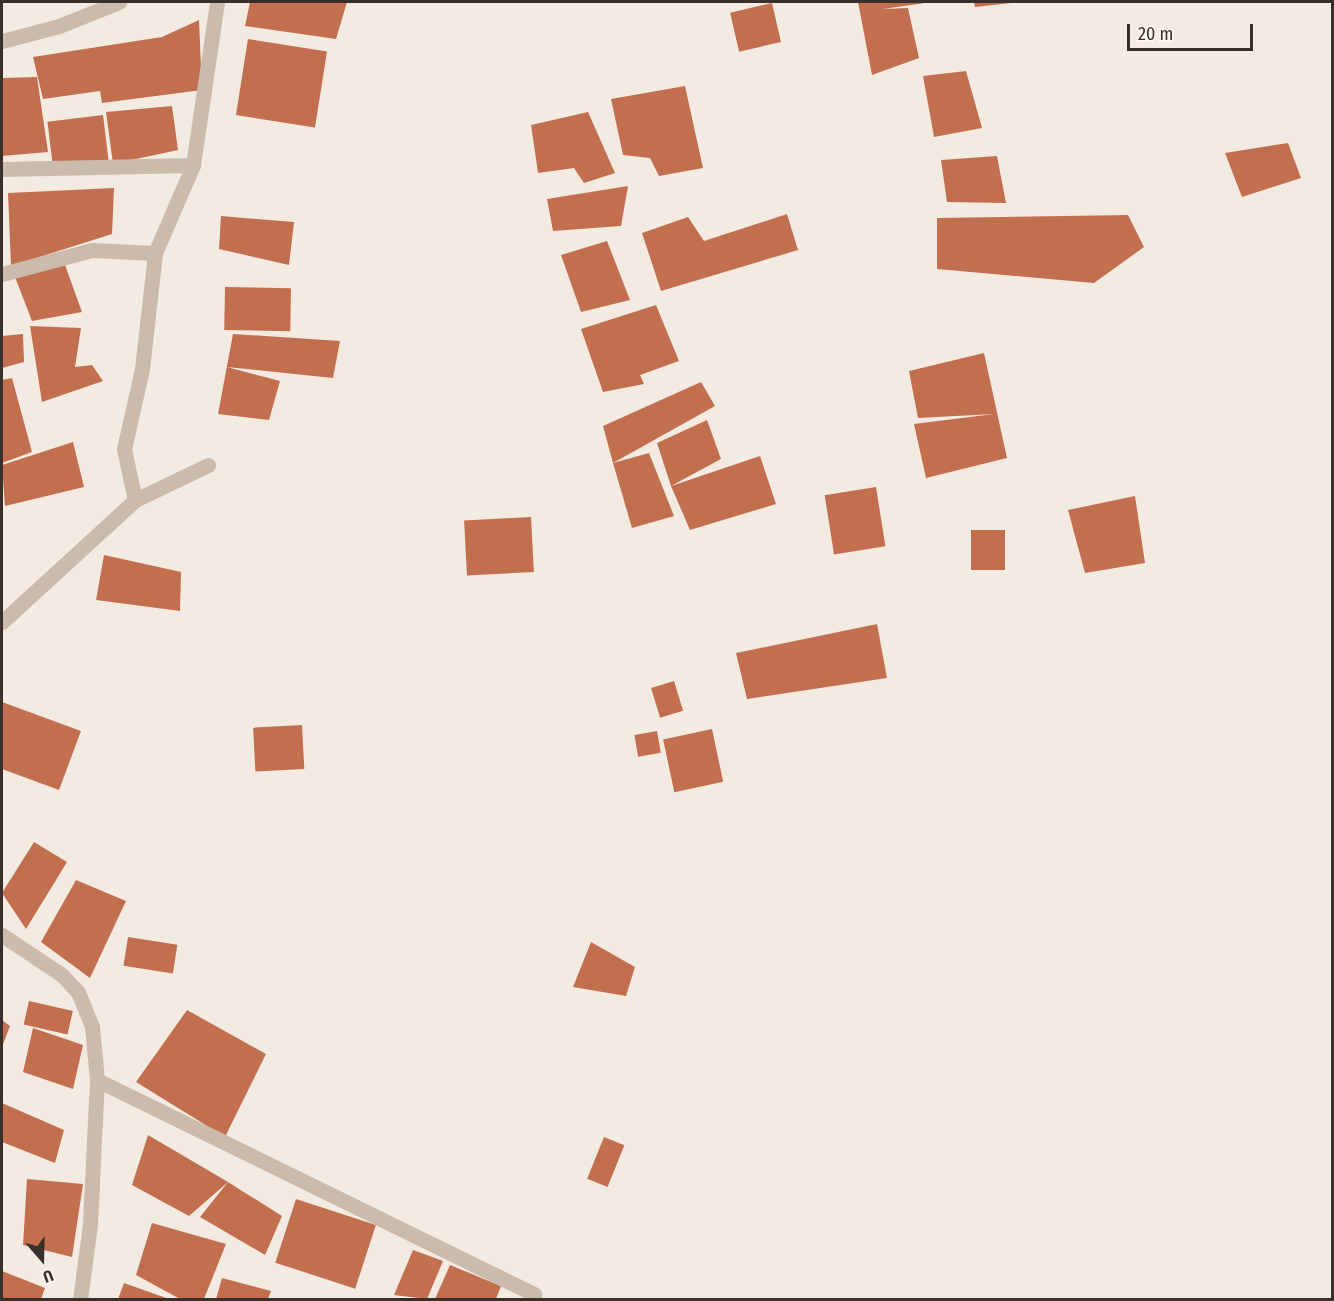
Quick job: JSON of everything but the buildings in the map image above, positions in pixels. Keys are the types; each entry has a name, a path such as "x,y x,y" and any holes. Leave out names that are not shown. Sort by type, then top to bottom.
{"street":[{"path":"2,41 59,26 119,2"},
{"path":"135,500 124,449 142,369 155,253 193,165 217,2"},
{"path":"2,169 193,165"},
{"path":"2,274 92,249 155,253"},
{"path":"2,622 135,500 208,465"},
{"path":"2,935 44,959 78,992 92,1026 97,1080 90,1224 80,1299"},
{"path":"97,1080 534,1294"}]}
